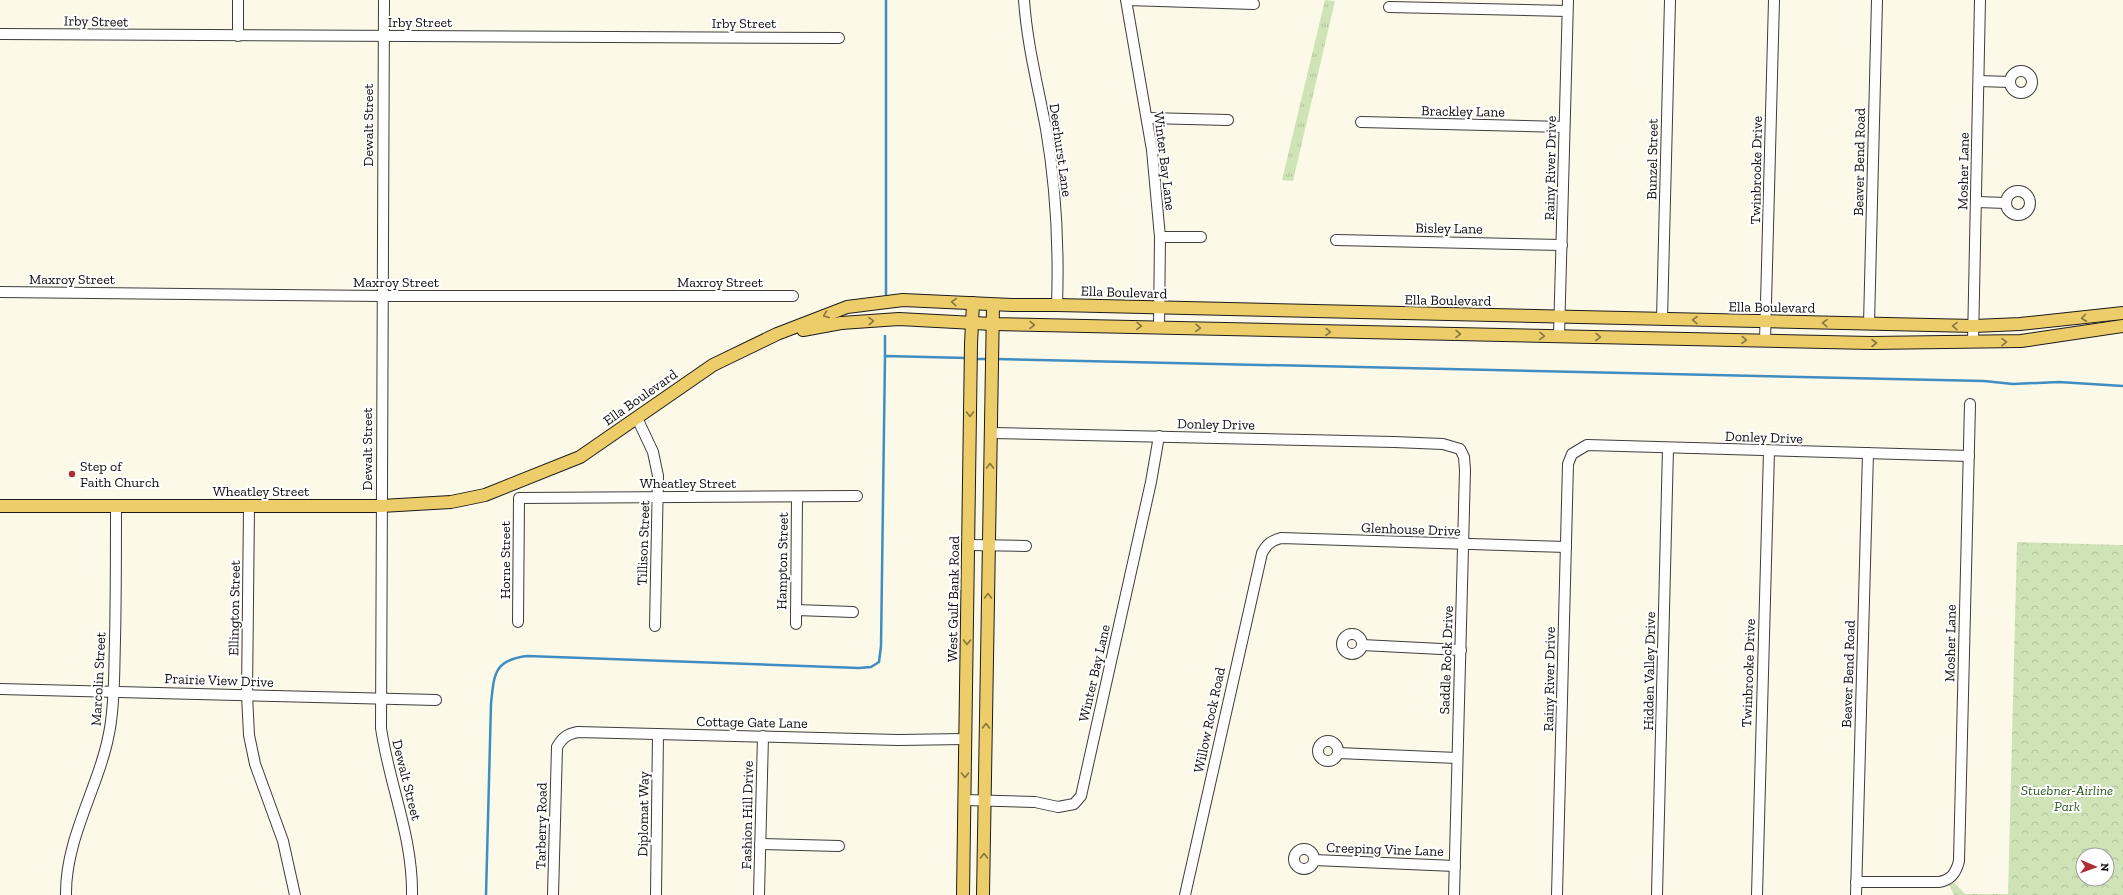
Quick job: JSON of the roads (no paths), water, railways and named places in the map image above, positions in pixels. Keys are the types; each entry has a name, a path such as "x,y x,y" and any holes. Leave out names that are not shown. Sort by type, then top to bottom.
{"main road":[{"name":"Ella Boulevard","path":"519,482 580,458 713,365 777,334 847,307 903,300 993,305 1057,305 1560,318 1974,326 2020,324 2123,313"},
{"name":"West Gulf Bank Road","path":"963,895 969,545 970,375 973,303"},
{"path":"983,895 993,305"},
{"name":"Ella Boulevard","path":"777,334 841,324 899,319 972,324 1160,326 1346,333 1765,341 1973,342 2021,341 2123,326"},
{"name":"Wheatley Street","path":"0,506 381,506 451,502 485,495 519,482"}],"street":[{"path":"238,0 238,36"},
{"name":"Dewalt Street","path":"384,0 382,36 380,728 385,759 406,830 411,866 412,895"},
{"name":"Deerhurst Lane","path":"1024,0 1033,69 1046,127 1055,197 1058,275 1057,305"},
{"path":"1126,0 1254,4"},
{"name":"Winter Bay Lane","path":"1126,0 1152,150 1160,237 1160,326"},
{"name":"Rainy River Drive","path":"1559,336 1568,0"},
{"name":"Bunzel Street","path":"1662,319 1670,0"},
{"name":"Twinbrooke Drive","path":"1765,341 1774,0"},
{"name":"Beaver Bend Road","path":"1869,324 1877,0"},
{"name":"Mosher Lane","path":"1973,342 1980,0"},
{"path":"1389,7 1568,11"},
{"name":"Irby Street","path":"0,34 840,38"},
{"path":"1979,81 2010,82"},
{"path":"1147,118 1228,120"},
{"name":"Brackley Lane","path":"1361,122 1564,127"},
{"path":"1976,202 2006,203"},
{"path":"1160,237 1201,237"},
{"name":"Bisley Lane","path":"1336,240 1562,245"},
{"name":"Maxroy Street","path":"0,292 381,296 793,296"},
{"name":"Mosher Lane","path":"1856,882 1939,882 1949,879 1957,870 1959,861 1970,404"},
{"name":"Tillison Street","path":"637,418 653,452 658,476 655,626"},
{"name":"Donley Drive","path":"991,433 1439,444"},
{"name":"Winter Bay Lane","path":"965,800 985,799 1034,802 1058,807 1067,807 1074,804 1081,796 1151,482 1159,436"},
{"name":"Saddle Rock Drive","path":"1439,444 1454,446 1460,449 1464,457 1461,650 1454,895"},
{"name":"Donley Drive","path":"1568,464 1572,454 1587,446 1968,456"},
{"name":"Hidden Valley Drive","path":"1657,895 1668,448"},
{"name":"Twinbrooke Drive","path":"1757,895 1769,451"},
{"name":"Beaver Bend Road","path":"1856,895 1868,453"},
{"name":"Rainy River Drive","path":"1557,895 1568,464"},
{"name":"Wheatley Street","path":"519,498 857,496"},
{"name":"Hampton Street","path":"796,624 797,497"},
{"name":"Horne Street","path":"518,622 519,498"},
{"name":"Marcolin Street","path":"66,895 70,866 77,838 103,762 110,729 114,692 116,506"},
{"name":"Ellington Street","path":"249,506 247,695 249,736 255,764 284,841 295,895"},
{"name":"Glenhouse Drive","path":"1262,552 1273,540 1281,538 1566,547"},
{"path":"969,545 1026,546"},
{"name":"Willow Rock Road","path":"1185,895 1262,552"},
{"path":"796,610 853,612"},
{"path":"1362,645 1461,650"},
{"name":"Prairie View Drive","path":"0,689 436,700"},
{"name":"Cottage Gate Lane","path":"556,759 557,747 561,740 568,734 578,732 898,740 965,738"},
{"name":"Diplomat Way","path":"656,895 658,734"},
{"name":"Fashion Hill Drive","path":"759,895 763,736"},
{"path":"1338,753 1457,758"},
{"name":"Tarberry Road","path":"553,895 556,759"},
{"path":"760,844 839,846"},
{"name":"Creeping Vine Lane","path":"1314,860 1455,866"}],"waterway":[{"path":"886,0 886,294"},
{"path":"885,336 885,356"},
{"path":"486,895 491,704 493,684 498,670 502,665 516,658 527,656 859,668 871,667 879,662 881,646 885,356 967,358"},
{"path":"974,359 989,359"},
{"path":"996,359 1984,381 2013,384 2059,382 2123,386"}],"place":[{"name":"Step of Faith Church","path":"72,474"}],"park label":[{"name":"Stuebner-Airline Park","path":"2067,798"}]}
